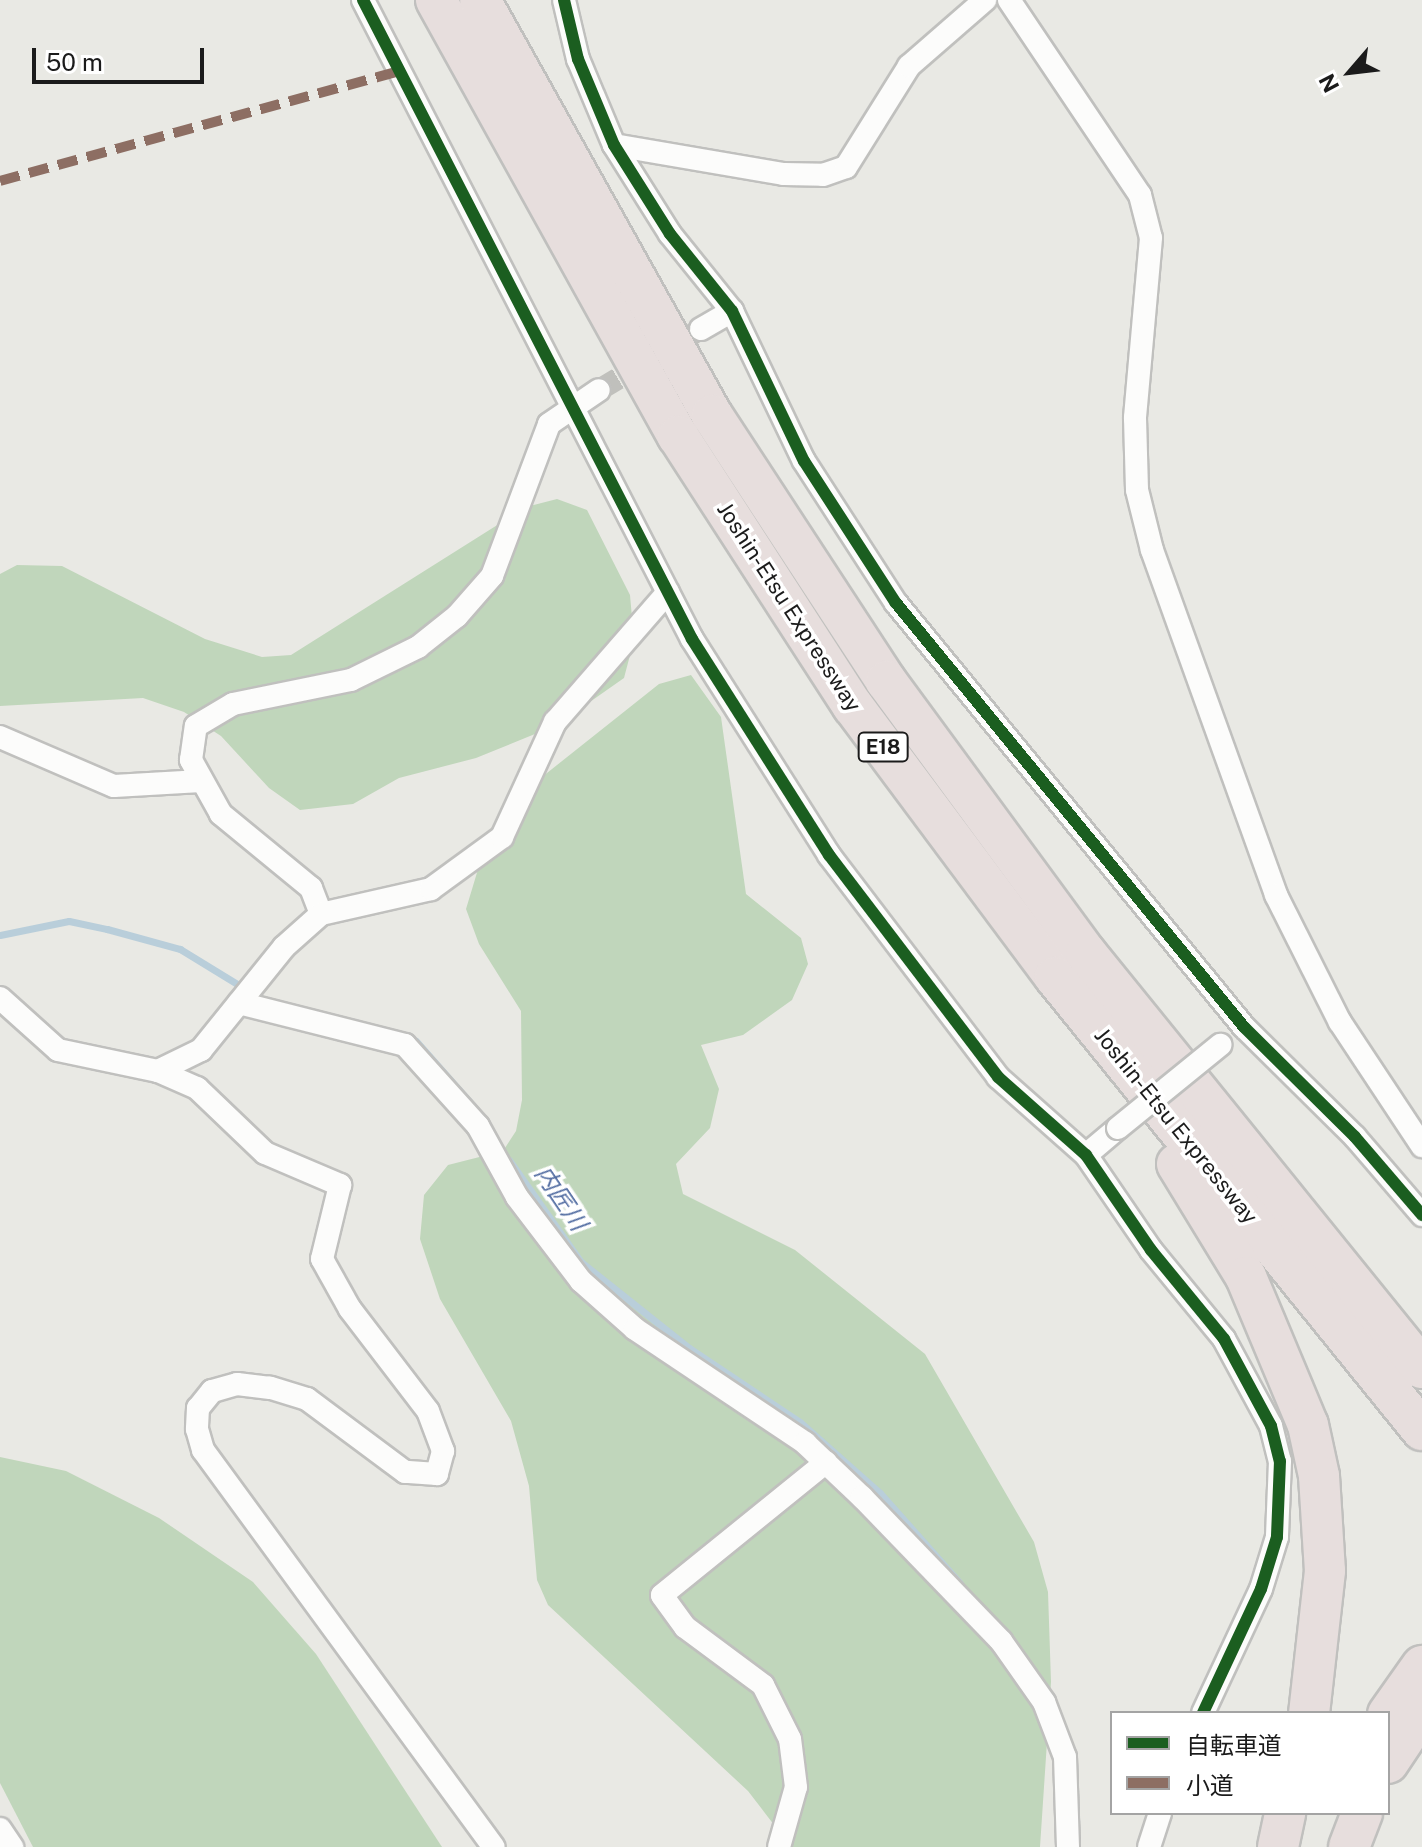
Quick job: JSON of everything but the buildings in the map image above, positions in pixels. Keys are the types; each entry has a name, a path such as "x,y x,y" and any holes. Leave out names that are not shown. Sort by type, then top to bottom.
{"highway":[{"name":"Joshin-Etsu Expressway","path":"436,0 663,410 853,706 1065,989 1422,1430"},
{"name":"Joshin-Etsu Expressway","path":"480,0 627,272 799,551 1086,953 1422,1368"},
{"path":"853,706 922,814 1191,1184 1273,1330 1308,1425 1324,1524 1323,1618 1309,1711"},
{"path":"1311,1233 1422,1357"},
{"path":"1390,1711 1422,1666"},
{"path":"1390,1760 1422,1712"},
{"path":"1278,1847 1285,1815"},
{"path":"1323,1847 1335,1815"},
{"path":"1349,1847 1361,1815"}],"street":[{"path":"363,0 569,407 668,592 829,855 920,980 998,1077 1086,1155 1151,1250 1224,1339 1271,1426 1280,1461 1277,1537 1261,1589 1204,1711"},
{"path":"564,0 578,59 614,145 670,234 732,311 804,461 896,603 1244,1027 1355,1137 1422,1215"},
{"path":"614,145 784,174 823,175 846,167 909,66 985,0"},
{"path":"1009,0 1140,195 1151,238 1135,418 1137,490 1152,550 1276,895 1340,1022 1422,1146"},
{"path":"701,329 732,311"},
{"path":"321,914 311,888 221,814 191,760 192,735 213,712 351,680 418,647 457,616 492,576 549,424 569,407 599,390"},
{"path":"158,1071 201,1050 284,947 321,914 431,889 480,859 502,837 555,722 668,592"},
{"path":"0,737 114,786 201,781"},
{"path":"0,998 58,1050 158,1071 197,1088 265,1153 340,1185 322,1259 350,1309 428,1411 443,1451 437,1474 405,1472 307,1399 270,1388 237,1384 212,1391 198,1408 197,1429 203,1450 494,1847"},
{"path":"239,1003 405,1045 478,1126 517,1197 581,1281 635,1329 826,1462 1027,1675 1065,1757 1068,1847"},
{"path":"1086,1155 1244,1027"},
{"path":"779,1847 796,1787 790,1739 763,1685 685,1627 662,1595 826,1462"},
{"path":"1149,1847 1159,1815"},
{"path":"0,1829 12,1847"}],"green space":[{"path":"557,499 587,510 630,595 634,640 624,678 557,725 476,758 399,778 353,804 300,810 269,788 221,736 184,712 143,698 0,706 0,574 17,565 62,566 205,639 262,657 291,655 526,507"},
{"path":"691,675 721,717 746,894 801,938 808,964 792,1000 743,1035 701,1045 719,1089 710,1128 676,1164 683,1194 795,1250 925,1354 1034,1542 1048,1592 1051,1682 1040,1847 791,1847 748,1791 548,1605 537,1580 529,1486 511,1421 440,1299 420,1239 424,1195 448,1165 503,1151 516,1131 522,1100 521,1011 479,944 466,909 489,833 513,800 659,684"},
{"path":"0,1457 66,1471 159,1518 253,1582 316,1654 442,1847 33,1847 0,1783"}],"waterway":[{"name":"内匠川","path":"0,935 69,921 107,929 180,949 247,990"},
{"name":"内匠川","path":"416,1041 476,1109"},
{"name":"内匠川","path":"509,1160 581,1262 689,1348 800,1422 880,1493 960,1583"}],"tunnel":[{"path":"599,390 701,329"}],"marked path":[{"path":"0,181 399,71"}],"cycle path":[{"path":"363,0 692,639 829,855 998,1077 1086,1155 1151,1250 1224,1339 1271,1426 1280,1461 1277,1537 1261,1589 1204,1711"},
{"path":"564,0 578,59 614,145 670,234 732,311 804,461 896,603 1244,1027 1355,1137 1422,1215"}]}
